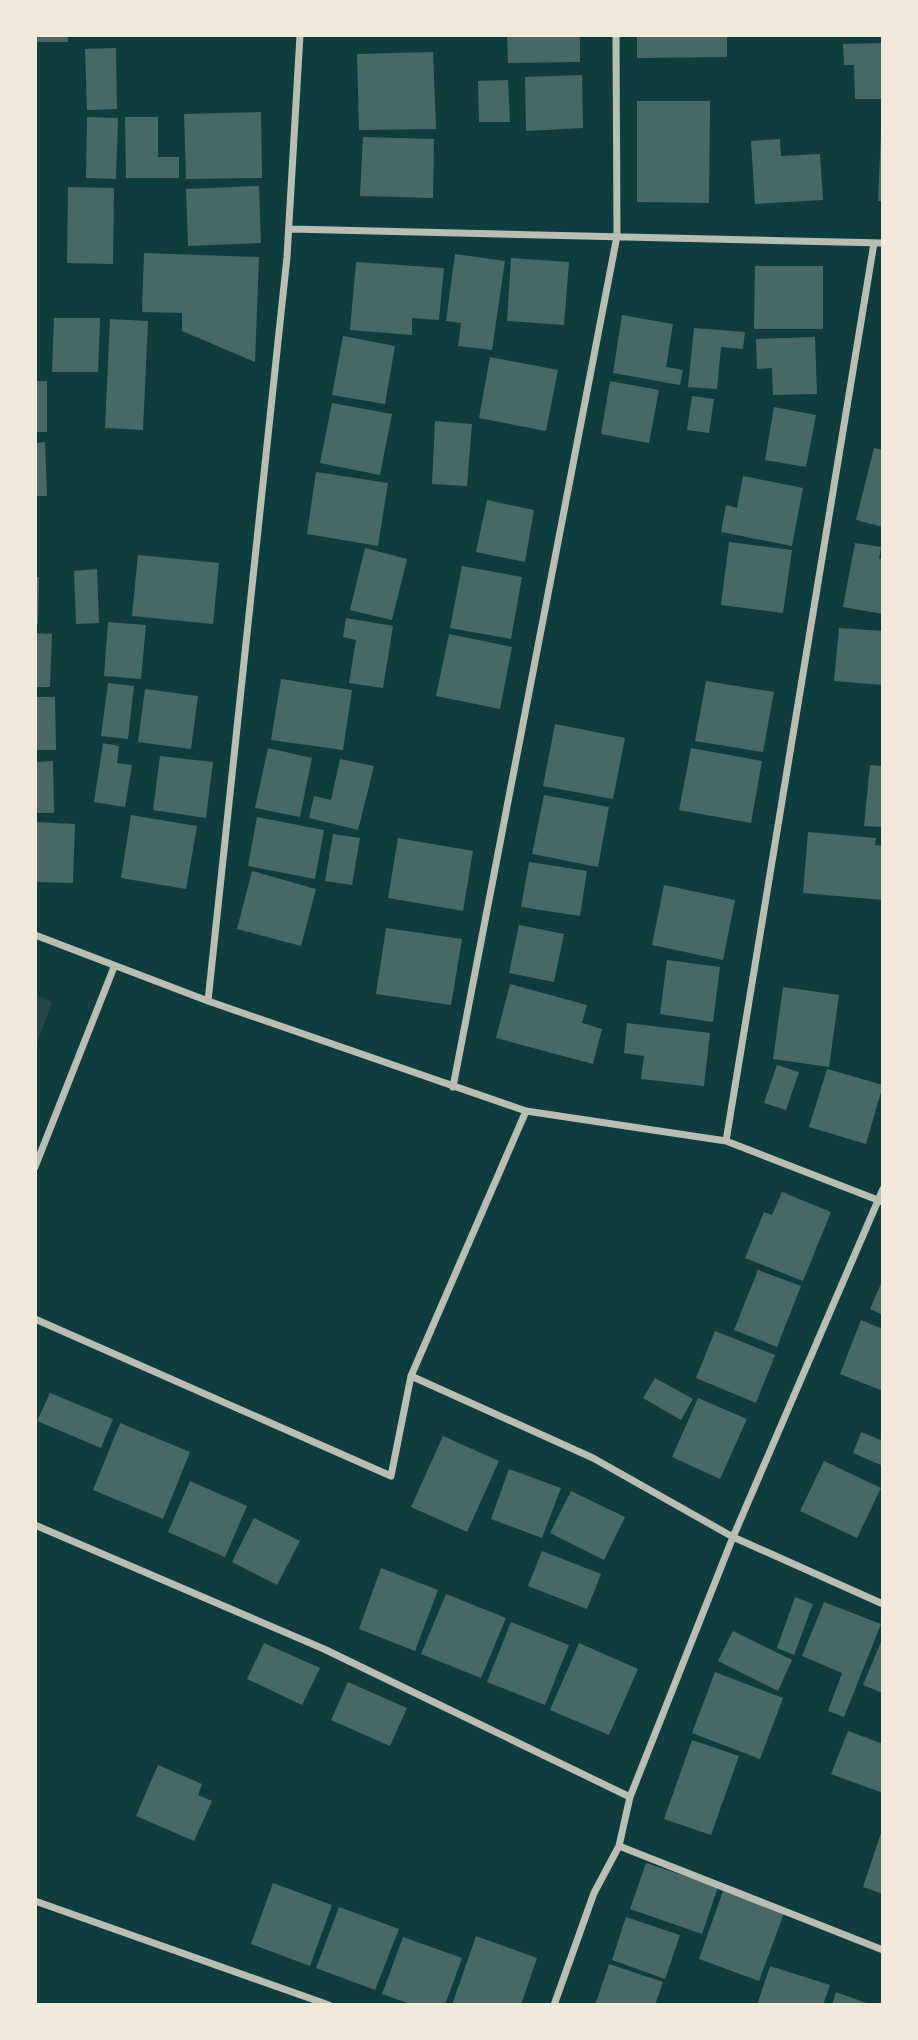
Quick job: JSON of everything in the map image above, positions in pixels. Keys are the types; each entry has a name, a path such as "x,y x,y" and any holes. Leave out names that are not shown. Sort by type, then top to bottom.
{"street":[{"path":"208,1001 290,229 300,35"},
{"path":"453,1087 617,236 616,35"},
{"path":"290,229 883,243"},
{"path":"726,1141 874,243"},
{"path":"35,935 208,1001 526,1111 726,1141 881,1201"},
{"path":"35,1167 114,967"},
{"path":"35,1319 391,1476 411,1376 526,1111"},
{"path":"554,2005 594,1892 619,1846 631,1797 733,1536 881,1201 883,1189"},
{"path":"411,1376 593,1458 733,1536 883,1604"},
{"path":"35,1525 324,1649 631,1797"},
{"path":"619,1846 883,1950"},
{"path":"35,1901 330,2005"}],"shaded area":[{"path":"35,994 52,1002 35,1049"}],"building":[{"path":"35,35 68,35 68,42 35,42"},
{"path":"507,35 580,35 580,62 508,63"},
{"path":"637,35 727,35 727,57 637,58"},
{"path":"883,43 883,99 855,99 854,65 844,65 843,44"},
{"path":"116,48 117,109 87,110 85,49"},
{"path":"433,52 436,129 359,130 357,54"},
{"path":"582,75 583,128 526,131 525,77"},
{"path":"508,80 510,122 479,122 478,81"},
{"path":"637,101 710,101 709,203 637,202"},
{"path":"261,112 262,178 186,179 184,114"},
{"path":"87,117 118,118 116,179 86,178"},
{"path":"125,117 158,117 158,157 179,157 179,178 126,178"},
{"path":"881,132 883,201 878,201"},
{"path":"363,137 434,139 433,198 360,196"},
{"path":"780,139 781,156 820,154 823,200 755,204 751,141"},
{"path":"259,186 261,243 188,246 186,189"},
{"path":"68,187 114,188 113,264 67,263"},
{"path":"144,253 259,257 255,362 182,331 182,313 142,312"},
{"path":"455,254 505,261 492,350 458,346 461,323 446,321"},
{"path":"511,258 569,262 564,325 507,321"},
{"path":"356,262 444,268 439,320 412,318 412,335 350,330"},
{"path":"755,266 823,266 823,329 754,329"},
{"path":"622,315 673,324 666,367 683,370 680,385 613,373"},
{"path":"54,318 100,318 98,372 52,372"},
{"path":"110,319 148,321 143,430 105,428"},
{"path":"694,328 745,332 743,349 721,347 717,389 688,387"},
{"path":"343,336 395,346 385,404 332,395"},
{"path":"815,337 817,394 773,395 772,368 757,369 756,339"},
{"path":"490,357 558,370 546,431 479,418"},
{"path":"35,381 47,381 47,432 35,432"},
{"path":"610,381 659,390 649,443 601,434"},
{"path":"692,396 714,399 709,433 687,430"},
{"path":"332,403 392,414 380,475 320,463"},
{"path":"774,407 816,415 806,467 765,460"},
{"path":"435,421 472,424 467,486 432,484"},
{"path":"45,442 47,496 35,496 35,443"},
{"path":"874,448 883,450 883,527 856,520"},
{"path":"316,472 388,483 378,546 307,534"},
{"path":"743,476 803,488 792,546 721,532 726,505 737,508"},
{"path":"487,500 534,510 525,562 476,552"},
{"path":"729,542 792,550 783,613 721,605"},
{"path":"855,543 881,547 879,559 883,559 883,614 843,607"},
{"path":"365,548 407,559 392,620 350,610"},
{"path":"138,555 219,563 213,624 132,616"},
{"path":"462,566 522,577 511,639 450,628"},
{"path":"97,569 99,623 76,624 74,571"},
{"path":"35,577 39,577 38,624 35,624"},
{"path":"346,618 393,626 383,688 349,683 356,640 343,637"},
{"path":"108,622 146,625 141,679 104,676"},
{"path":"839,628 883,631 883,685 834,681"},
{"path":"35,633 52,634 50,687 35,687"},
{"path":"449,634 512,647 500,709 436,696"},
{"path":"281,679 352,690 343,750 271,740"},
{"path":"706,681 774,692 763,752 695,741"},
{"path":"108,683 134,686 128,739 101,736"},
{"path":"145,689 198,696 191,749 138,742"},
{"path":"35,697 55,697 56,750 35,750"},
{"path":"555,724 625,738 613,799 543,786"},
{"path":"103,743 119,746 117,763 132,765 125,807 94,802"},
{"path":"268,748 312,758 300,817 255,808"},
{"path":"691,748 762,761 751,823 679,810"},
{"path":"160,756 213,762 206,818 153,810"},
{"path":"340,759 374,766 358,830 309,818 314,796 331,800"},
{"path":"53,761 54,813 35,813 35,762"},
{"path":"870,765 883,766 883,827 864,826"},
{"path":"544,795 609,807 598,867 532,854"},
{"path":"131,815 197,826 186,889 121,878"},
{"path":"257,817 324,830 315,879 248,866"},
{"path":"35,822 75,824 73,883 35,882"},
{"path":"808,832 876,838 875,845 883,846 883,900 803,893"},
{"path":"333,834 360,838 352,885 325,881"},
{"path":"398,838 473,851 463,911 388,898"},
{"path":"529,862 587,871 580,916 521,907"},
{"path":"252,871 316,889 301,946 237,929"},
{"path":"664,885 735,900 723,960 652,945"},
{"path":"519,925 564,934 554,982 509,973"},
{"path":"386,928 462,939 451,1005 376,994"},
{"path":"667,960 720,967 713,1022 660,1014"},
{"path":"510,984 587,1005 582,1023 602,1029 593,1064 496,1038"},
{"path":"783,987 839,995 829,1067 773,1059"},
{"path":"627,1023 710,1033 704,1086 641,1079 644,1056 624,1053"},
{"path":"777,1065 799,1072 786,1110 764,1103"},
{"path":"827,1069 883,1085 866,1144 809,1127"},
{"path":"782,1192 831,1212 803,1281 745,1258 764,1212 772,1215"},
{"path":"758,1270 801,1286 777,1347 734,1330"},
{"path":"883,1279 883,1315 870,1309"},
{"path":"861,1320 883,1329 883,1391 840,1374"},
{"path":"715,1331 775,1355 756,1403 696,1378"},
{"path":"655,1378 693,1399 681,1420 643,1398"},
{"path":"50,1393 113,1419 101,1448 37,1421"},
{"path":"698,1398 747,1419 720,1479 672,1457"},
{"path":"120,1423 190,1452 163,1519 93,1490"},
{"path":"861,1432 881,1440 883,1434 883,1466 853,1453"},
{"path":"443,1436 499,1461 467,1532 411,1507"},
{"path":"824,1461 881,1488 857,1538 800,1511"},
{"path":"509,1469 561,1488 542,1538 491,1519"},
{"path":"190,1481 247,1506 225,1557 168,1532"},
{"path":"571,1491 625,1517 604,1560 550,1533"},
{"path":"254,1518 300,1541 277,1585 232,1562"},
{"path":"542,1551 601,1574 587,1609 528,1586"},
{"path":"381,1568 438,1590 415,1651 359,1629"},
{"path":"446,1594 506,1618 481,1678 421,1654"},
{"path":"795,1597 813,1604 794,1655 777,1648"},
{"path":"824,1602 881,1624 844,1717 828,1711 842,1673 802,1656"},
{"path":"511,1622 569,1645 545,1705 487,1682"},
{"path":"733,1631 792,1660 778,1691 718,1661"},
{"path":"883,1637 883,1693 863,1685"},
{"path":"264,1643 320,1668 302,1705 247,1679"},
{"path":"579,1643 638,1669 609,1735 550,1710"},
{"path":"715,1672 783,1698 760,1759 692,1733"},
{"path":"348,1682 407,1708 390,1746 331,1720"},
{"path":"848,1731 883,1744 883,1793 831,1774"},
{"path":"692,1740 739,1756 711,1835 664,1819"},
{"path":"158,1765 202,1784 198,1795 212,1801 194,1841 136,1816"},
{"path":"883,1827 883,1894 863,1887"},
{"path":"646,1863 718,1887 702,1934 630,1909"},
{"path":"273,1883 332,1905 310,1966 251,1944"},
{"path":"723,1891 784,1913 759,1981 699,1959"},
{"path":"339,1907 399,1929 375,1990 316,1968"},
{"path":"626,1917 680,1935 665,1979 612,1960"},
{"path":"476,1936 537,1958 521,2005 452,2005"},
{"path":"403,1937 462,1958 445,2005 413,2005 382,1994"},
{"path":"609,1964 663,1982 655,2005 595,2005"},
{"path":"770,1966 830,1985 823,2005 757,2005"},
{"path":"836,1992 872,2005 832,2005"}]}
